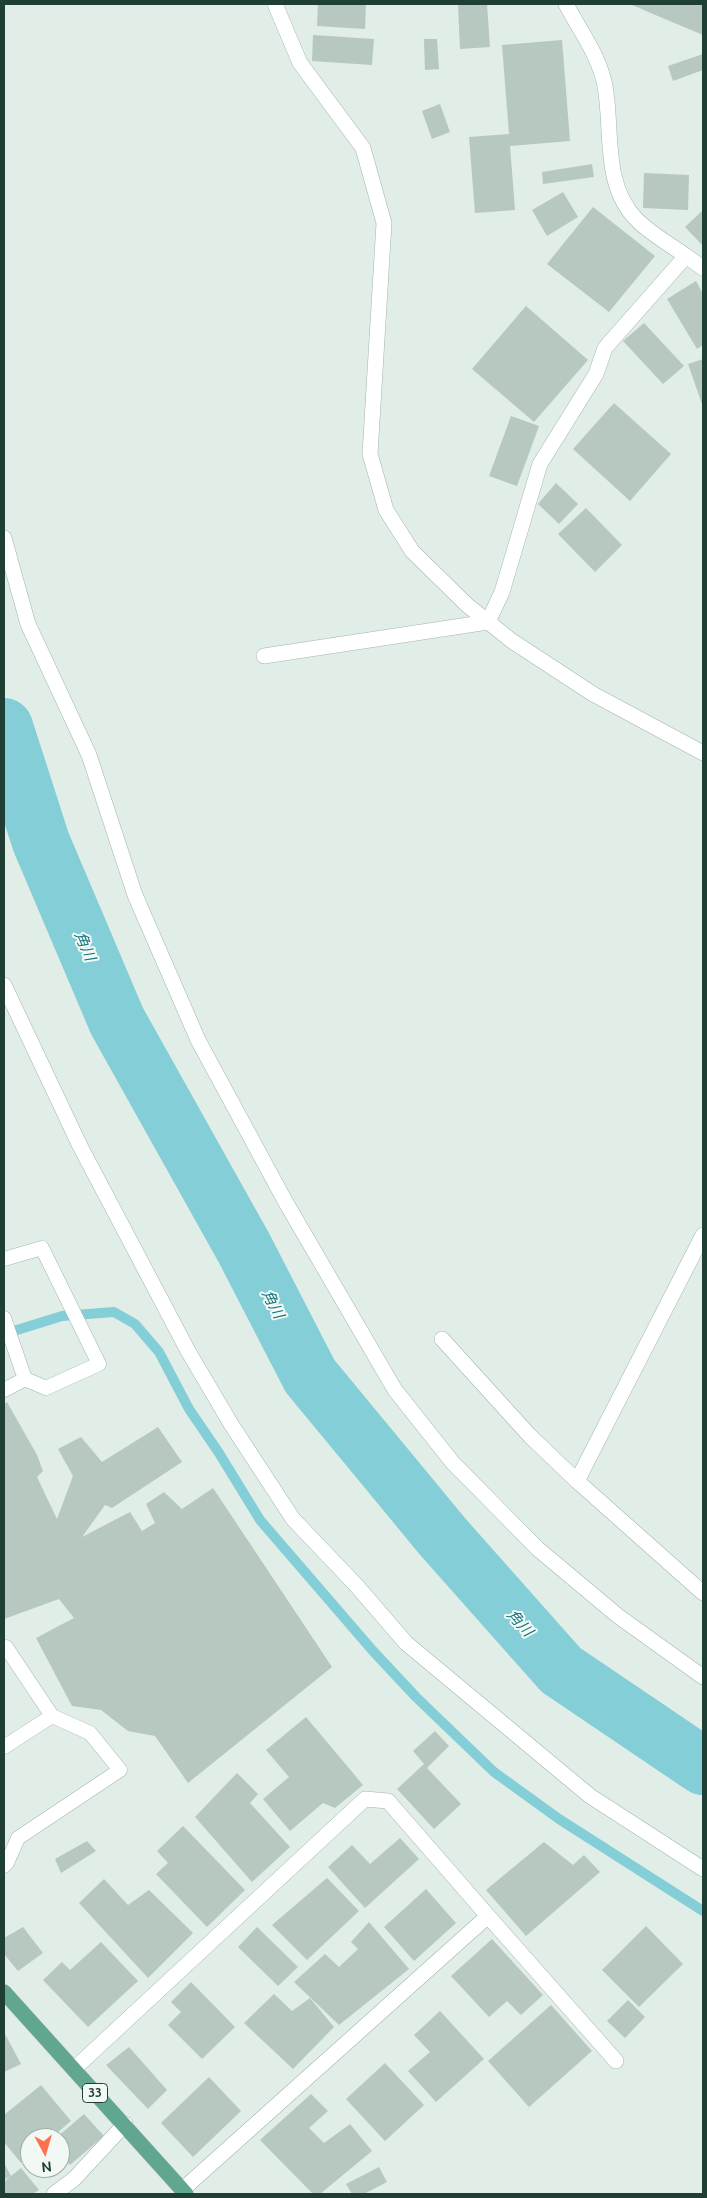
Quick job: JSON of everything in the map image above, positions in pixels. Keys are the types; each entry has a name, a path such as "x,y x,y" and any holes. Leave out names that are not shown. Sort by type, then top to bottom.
{"main road":[{"name":"33","path":"4,1992 125,2124 184,2192"}],"street":[{"path":"275,4 300,63 363,148 384,223 370,454 386,510 412,551 467,605 512,641 593,694 703,753"},
{"path":"566,4 579,30 597,57 600,66 608,112 611,161 619,193 636,220 703,268"},
{"path":"488,622 502,592 540,464 596,374 605,348 686,256"},
{"path":"4,538 28,624 89,755 135,895 198,1040 285,1201 395,1390 453,1463 538,1549 618,1616 703,1677"},
{"path":"264,656 488,622"},
{"path":"4,985 80,1146 188,1352 231,1424 293,1519 356,1585 406,1643 590,1796 703,1869"},
{"path":"577,1481 703,1235"},
{"path":"442,1339 530,1436 577,1481 703,1593"},
{"path":"74,2069 366,1798 388,1801 616,2061"},
{"path":"184,2192 488,1916"},
{"path":"54,2194 74,2179 125,2124"}],"lane":[{"path":"4,1260 42,1248 99,1364 46,1388 25,1379 4,1318"},
{"path":"4,1390 25,1379"},
{"path":"4,1649 6,1648 52,1716 90,1733 120,1770 18,1838 4,1866"},
{"path":"4,1747 52,1716"}],"building":[{"path":"318,4 366,4 365,29 317,26"},
{"path":"458,4 487,4 490,47 460,49"},
{"path":"630,4 703,4 703,35 653,14"},
{"path":"313,35 374,39 372,65 312,61"},
{"path":"424,39 437,39 439,69 425,70"},
{"path":"562,40 570,141 510,146 515,210 475,213 469,137 509,134 502,45"},
{"path":"703,54 703,70 673,81 668,66"},
{"path":"440,104 450,132 432,139 422,111"},
{"path":"592,164 594,177 543,184 542,172"},
{"path":"644,173 689,175 688,210 643,208"},
{"path":"563,192 578,217 547,236 532,210"},
{"path":"593,207 655,256 609,312 547,264"},
{"path":"703,210 703,246 685,227"},
{"path":"696,281 703,294 703,345 697,349 667,299"},
{"path":"526,306 588,360 534,422 472,369"},
{"path":"644,323 684,366 663,384 623,341"},
{"path":"703,359 703,407 688,364"},
{"path":"614,403 671,454 630,501 573,449"},
{"path":"511,416 539,426 517,486 489,476"},
{"path":"556,483 578,504 559,524 538,504"},
{"path":"586,508 622,545 595,572 558,534"},
{"path":"7,1402 37,1455 43,1471 37,1477 57,1519 73,1476 58,1449 81,1437 102,1462 158,1427 182,1462 112,1508 105,1505 82,1537 130,1512 142,1531 155,1523 146,1504 164,1492 182,1509 213,1488 332,1667 188,1783 155,1736 128,1731 101,1710 72,1706 36,1638 74,1618 59,1599 4,1619 4,1404"},
{"path":"306,1717 363,1785 335,1808 323,1803 290,1831 263,1799 289,1777 266,1750"},
{"path":"435,1731 449,1746 427,1768 461,1804 434,1829 397,1789 424,1764 413,1751"},
{"path":"237,1773 258,1794 250,1803 290,1847 252,1882 195,1817"},
{"path":"183,1826 245,1890 207,1927 156,1874 168,1863 157,1851"},
{"path":"400,1838 419,1859 365,1908 328,1867 352,1845 370,1864"},
{"path":"87,1841 96,1851 61,1873 55,1859"},
{"path":"544,1842 573,1865 584,1855 600,1872 526,1936 486,1890"},
{"path":"327,1878 359,1911 307,1960 272,1925"},
{"path":"104,1879 128,1905 149,1890 193,1933 148,1978 79,1903"},
{"path":"426,1889 456,1923 414,1961 384,1927"},
{"path":"369,1922 409,1969 339,2025 294,1982 325,1954 339,1967 358,1949 351,1942"},
{"path":"646,1926 683,1964 639,2007 602,1970"},
{"path":"23,1927 43,1953 18,1971 4,1954 4,1938"},
{"path":"257,1927 298,1967 278,1986 238,1947"},
{"path":"492,1939 543,1995 521,2015 507,2001 489,2017 451,1976"},
{"path":"101,1942 138,1981 88,2027 43,1980 62,1962 70,1970"},
{"path":"191,1982 235,2027 202,2059 168,2025 181,2012 171,2002"},
{"path":"274,1994 292,2011 310,1998 334,2027 293,2069 244,2023"},
{"path":"628,2000 645,2017 625,2038 607,2021"},
{"path":"551,2005 592,2051 529,2107 488,2061"},
{"path":"440,2011 484,2059 436,2102 408,2071 430,2052 414,2035"},
{"path":"4,2032 21,2064 4,2072"},
{"path":"129,2047 167,2090 148,2109 106,2065"},
{"path":"385,2063 424,2105 385,2141 346,2099"},
{"path":"209,2077 241,2111 193,2157 161,2123"},
{"path":"41,2085 71,2121 63,2128 20,2128 20,2162 4,2142 4,2115"},
{"path":"311,2094 328,2111 309,2128 324,2143 350,2124 372,2151 320,2194 313,2194 260,2140"},
{"path":"84,2114 104,2136 70,2165 70,2128 68,2128"},
{"path":"4,2163 11,2176 4,2180"},
{"path":"379,2167 387,2182 364,2194 352,2194 346,2184"},
{"path":"20,2169 20,2178 29,2178 39,2190 33,2194 4,2194 4,2182"}],"waterway":[{"name":"角川","path":"4,727 41,842 117,1021 244,1248 310,1376 443,1537 561,1670 703,1766"},
{"path":"4,1334 62,1316 114,1312 135,1324 159,1352 189,1409 219,1453 260,1520 373,1651 416,1697 494,1772 559,1819 703,1911"}]}
